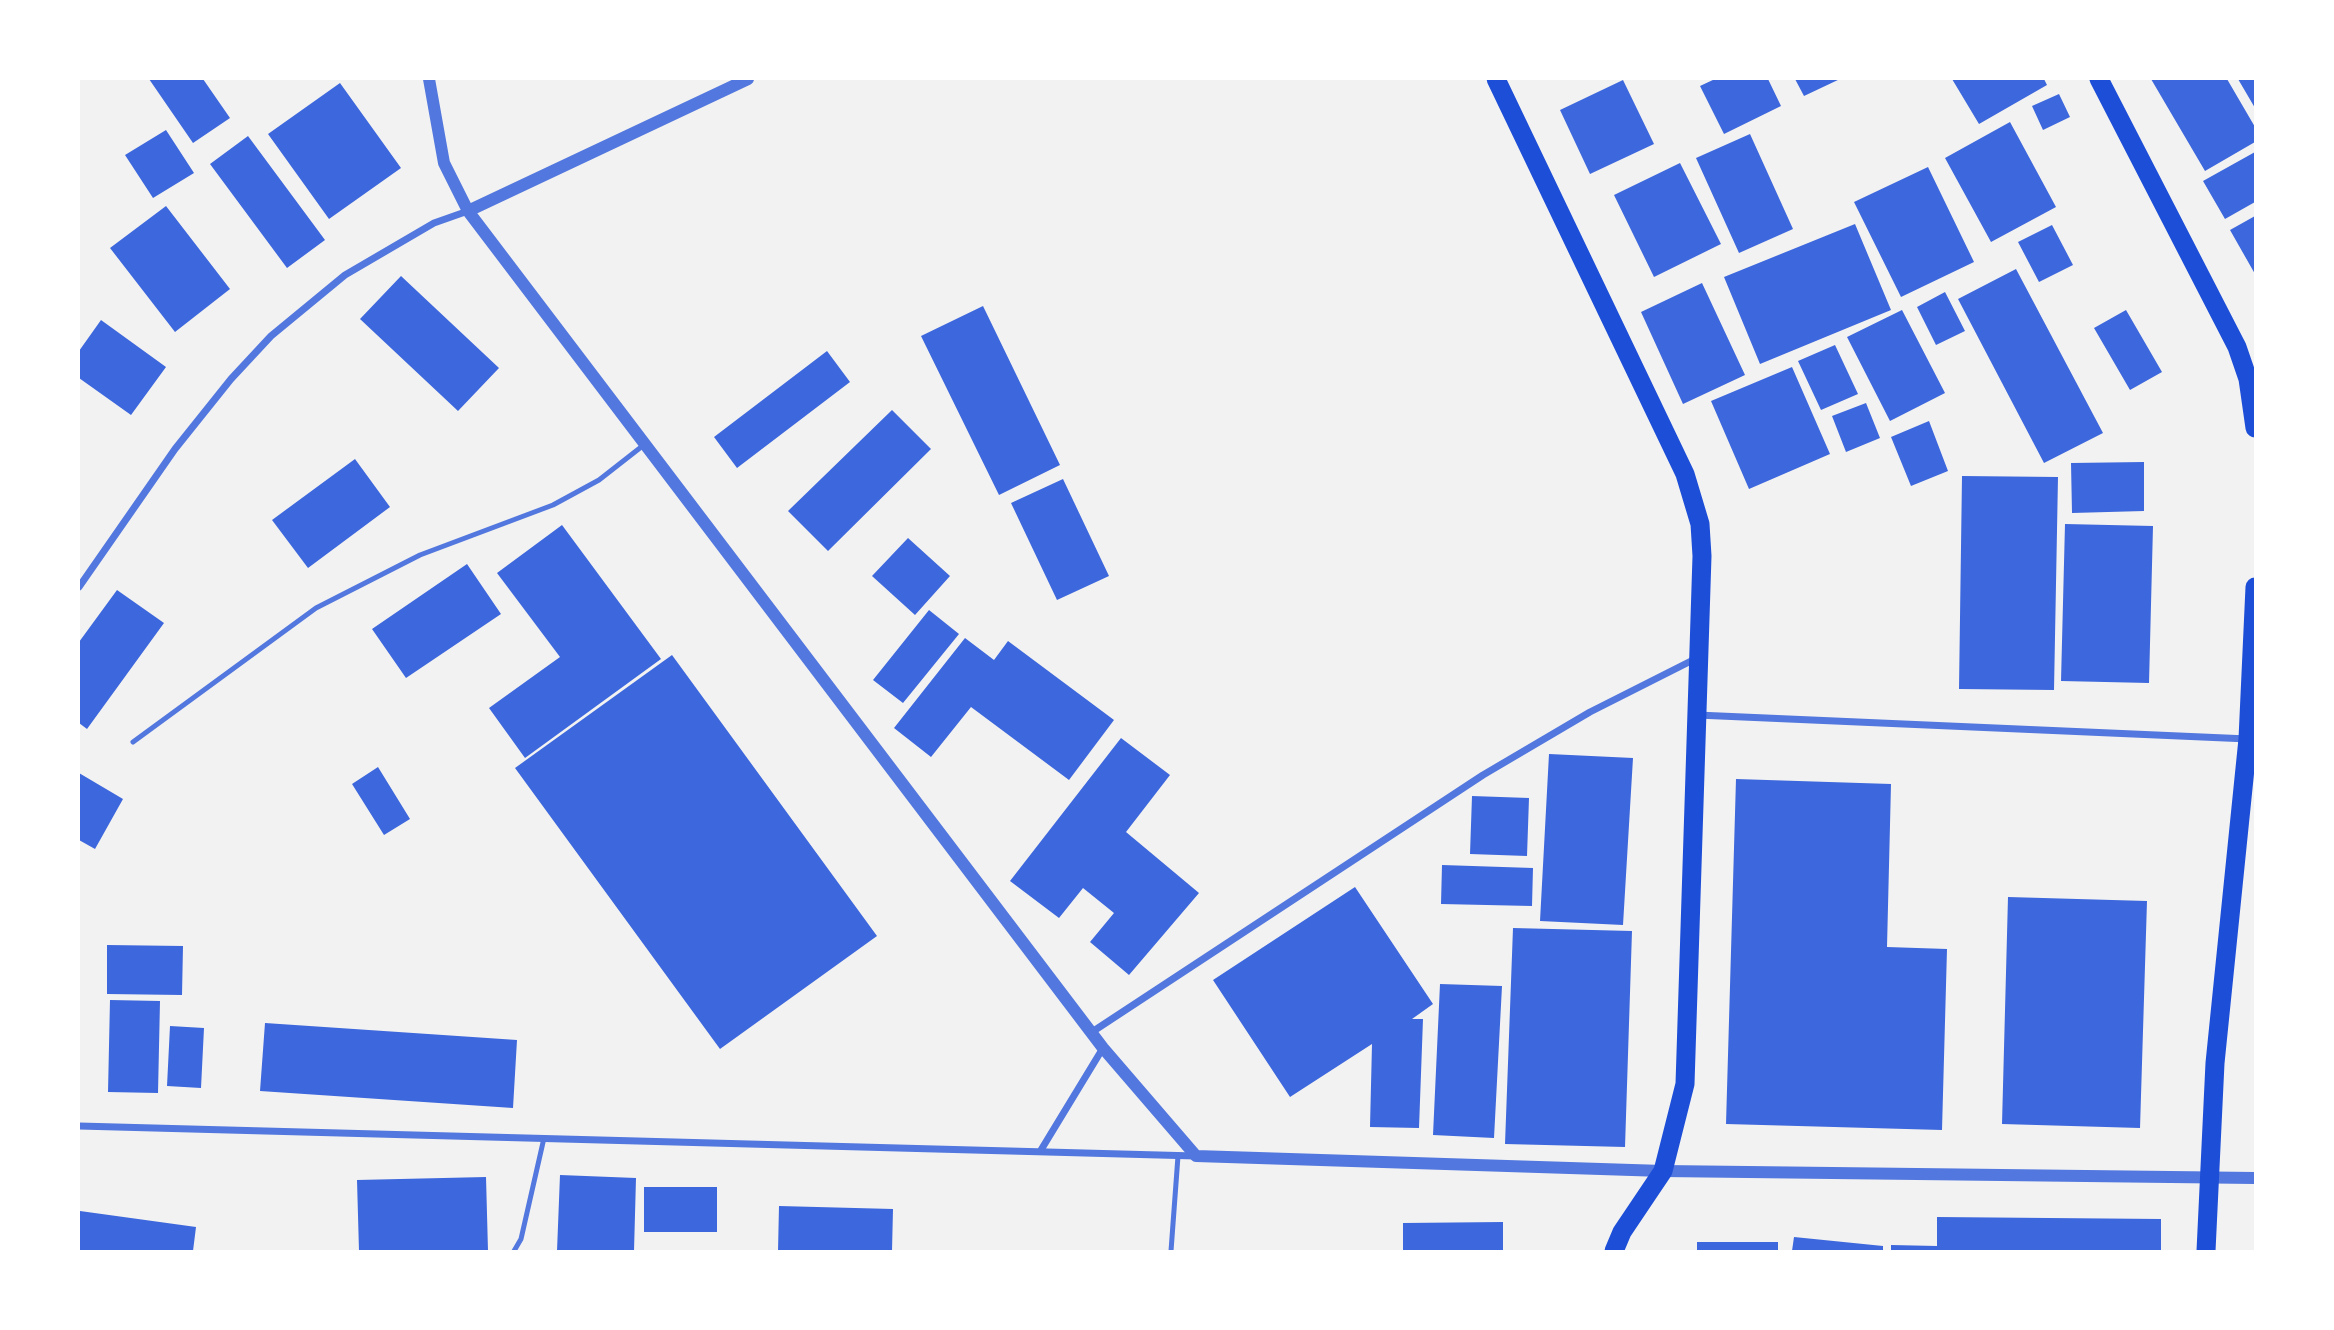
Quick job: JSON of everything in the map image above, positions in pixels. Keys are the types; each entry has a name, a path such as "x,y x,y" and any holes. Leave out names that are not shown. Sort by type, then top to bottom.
{"highway":[{"path":"1496,79 1693,497 1700,524 1702,556 1685,1084 1662,1171 1622,1232 1615,1251"},
{"path":"2099,79 2237,347 2248,379 2255,428"},
{"path":"2206,1251 2220,1002 2248,739 2255,587"}],"street":[{"path":"429,79 444,163 468,211 1103,1048 1196,1156"},
{"path":"79,587 175,449 231,379 271,336 345,275 434,223 468,211 748,79"},
{"path":"1091,1032 1483,775 1590,712 1698,658"},
{"path":"1696,715 2248,739"},
{"path":"1041,1150 1103,1048"},
{"path":"79,1126 1041,1150 1662,1171 2255,1178"}],"lane":[{"path":"132,742 316,608 420,555 553,505 600,480 645,444"},
{"path":"514,1251 521,1238 544,1138"},
{"path":"1171,1251 1178,1156"}],"building":[{"path":"149,79 203,79 230,118 193,143"},
{"path":"1715,79 1768,79 1781,106 1724,134 1700,86"},
{"path":"1795,79 1840,79 1804,96"},
{"path":"1952,79 2044,79 2047,85 1979,124"},
{"path":"2151,79 2227,79 2255,127 2255,142 2205,171"},
{"path":"2238,79 2255,79 2255,108"},
{"path":"1623,80 1654,144 1590,174 1560,110"},
{"path":"340,83 401,168 329,219 268,134"},
{"path":"2059,94 2070,117 2043,130 2032,106"},
{"path":"2010,122 2056,207 1991,242 1945,158"},
{"path":"166,130 194,173 153,198 125,155"},
{"path":"1750,134 1793,229 1739,253 1696,158"},
{"path":"248,136 325,240 287,268 210,164"},
{"path":"2255,152 2255,202 2225,219 2203,181"},
{"path":"1680,163 1721,244 1654,277 1614,195"},
{"path":"1928,167 1974,262 1901,297 1854,202"},
{"path":"166,206 230,289 175,332 110,248"},
{"path":"2255,216 2255,274 2230,230"},
{"path":"1855,224 1891,310 1760,364 1724,277"},
{"path":"2052,225 2073,265 2039,282 2018,242"},
{"path":"2016,269 2103,433 2044,463 1958,299"},
{"path":"401,276 499,368 458,411 360,319"},
{"path":"1702,283 1745,375 1683,404 1641,312"},
{"path":"1945,292 1965,331 1936,345 1917,307"},
{"path":"983,306 1060,465 999,495 921,336"},
{"path":"1902,310 1945,393 1890,421 1847,337"},
{"path":"2126,310 2162,372 2130,390 2094,328"},
{"path":"101,320 166,367 131,415 79,378 79,351"},
{"path":"1835,345 1858,394 1821,410 1798,361"},
{"path":"827,351 850,382 737,468 714,437"},
{"path":"1792,367 1830,454 1749,489 1711,401"},
{"path":"1866,403 1880,438 1846,452 1832,416"},
{"path":"892,410 931,449 828,551 788,511"},
{"path":"1929,421 1948,471 1911,486 1891,437"},
{"path":"355,459 390,507 308,568 272,520"},
{"path":"2144,462 2144,511 2072,513 2071,463"},
{"path":"1962,476 2058,477 2054,690 1959,689"},
{"path":"1063,479 1109,576 1057,600 1011,503"},
{"path":"2065,524 2153,526 2149,683 2061,681"},
{"path":"562,525 661,659 525,758 489,708 560,657 497,573"},
{"path":"908,538 950,576 915,615 872,576"},
{"path":"467,564 501,614 406,678 372,629"},
{"path":"117,590 164,623 87,729 79,723 79,642"},
{"path":"929,610 959,634 903,703 873,680"},
{"path":"965,638 994,660 1008,641 1114,720 1069,780 971,707 931,757 894,728"},
{"path":"672,655 877,936 720,1049 515,768"},
{"path":"1121,738 1170,775 1126,832 1199,893 1129,975 1090,942 1114,913 1083,888 1059,918 1010,881"},
{"path":"1549,754 1633,758 1623,925 1540,921"},
{"path":"378,767 410,819 384,835 352,784"},
{"path":"79,773 123,799 95,849 79,840"},
{"path":"1736,779 1891,784 1887,947 1947,949 1942,1130 1726,1124"},
{"path":"1472,796 1529,798 1527,856 1470,854"},
{"path":"1442,865 1533,868 1532,906 1441,904"},
{"path":"1355,887 1433,1004 1412,1019 1423,1019 1419,1128 1370,1127 1372,1044 1290,1097 1213,980"},
{"path":"2008,897 2147,901 2140,1128 2002,1124"},
{"path":"1513,928 1632,931 1625,1147 1505,1144"},
{"path":"107,945 183,946 182,995 107,994"},
{"path":"1440,984 1502,986 1494,1138 1433,1135"},
{"path":"110,1000 160,1001 158,1093 108,1092"},
{"path":"265,1023 517,1040 513,1108 260,1091"},
{"path":"170,1026 204,1028 201,1088 167,1086"},
{"path":"560,1175 636,1178 634,1251 557,1251"},
{"path":"486,1177 488,1251 359,1251 357,1180"},
{"path":"644,1187 717,1187 717,1232 644,1232"},
{"path":"779,1206 893,1209 892,1251 778,1251"},
{"path":"80,1211 196,1227 193,1251 79,1251"},
{"path":"1937,1217 2161,1219 2161,1251 1891,1251 1891,1245 1937,1246"},
{"path":"1503,1222 1503,1251 1403,1251 1403,1223"},
{"path":"1794,1237 1883,1246 1883,1251 1792,1251"},
{"path":"1697,1242 1778,1242 1778,1251 1697,1251"}]}
